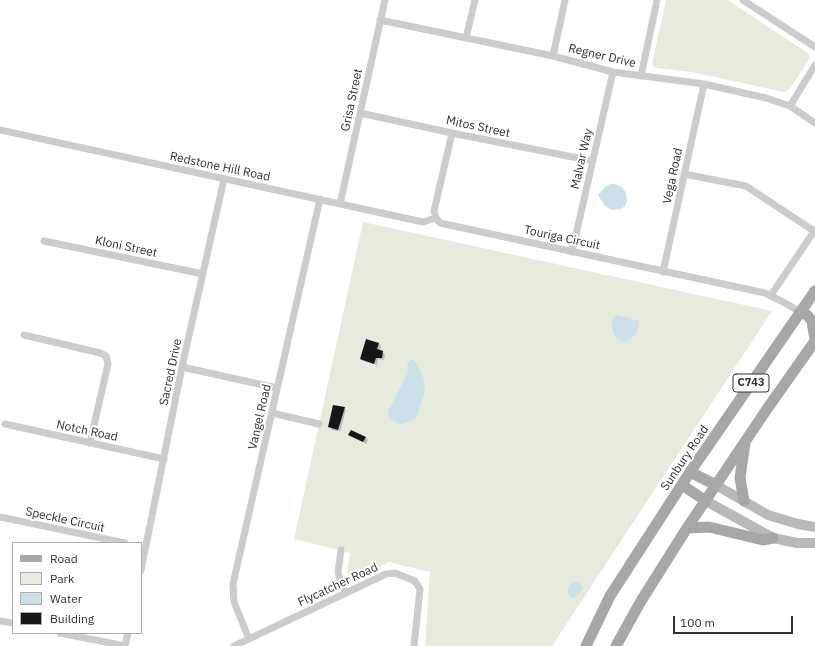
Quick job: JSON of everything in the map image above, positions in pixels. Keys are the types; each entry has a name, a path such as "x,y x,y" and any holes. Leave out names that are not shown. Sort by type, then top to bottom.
{"main road":[{"name":"Sunbury Road","path":"586,646 610,596 690,472 815,291"},
{"path":"800,312 807,315 812,321 815,340"},
{"name":"C743","path":"616,646 641,601 687,528 815,340"},
{"path":"744,502 740,478 745,441"},
{"path":"690,472 768,515 798,524 815,527"},
{"path":"682,485 706,501 773,538 796,543 815,543"},
{"path":"687,528 709,527 763,540 773,538"}],"street":[{"name":"Grisa Street","path":"340,204 385,0"},
{"path":"466,38 475,0"},
{"path":"553,56 565,0"},
{"path":"641,76 657,0"},
{"path":"743,0 815,47"},
{"name":"Regner Drive","path":"380,20 553,56 613,72 704,84 766,98 790,106 815,123"},
{"path":"790,106 815,65"},
{"name":"Malvar Way","path":"572,252 613,72"},
{"name":"Vega Road","path":"663,272 704,84"},
{"name":"Mitos Street","path":"360,113 593,161"},
{"name":"Redstone Hill Road","path":"0,130 423,222 436,218"},
{"path":"436,218 434,211 452,133"},
{"path":"684,174 746,186 814,231 771,295"},
{"name":"Sacred Drive","path":"142,558 143,547 164,460 182,368 224,179"},
{"name":"Vangel Road","path":"249,639 234,602 233,584 320,199"},
{"name":"Touriga Circuit","path":"436,218 440,223 771,295 800,312"},
{"name":"Kloni Street","path":"44,241 203,274"},
{"path":"24,335 100,353 106,356 108,364 90,443"},
{"path":"182,368 277,388"},
{"path":"272,413 319,424"},
{"name":"Notch Road","path":"5,424 164,460"},
{"name":"Speckle Circuit","path":"0,517 120,542"},
{"path":"341,550 338,572 346,593"},
{"name":"Flycatcher Road","path":"234,646 386,574 395,573 415,581 420,589 414,646"},
{"path":"0,621 12,623"},
{"path":"65,634 125,646 128,634"}],"green space":[{"path":"666,0 728,0 809,54 810,58 789,90 784,92 691,72 655,68 652,64"},
{"path":"363,222 772,311 552,646 425,646 430,572 389,562 354,579 350,577 347,571 350,553 294,539"}],"water":[{"path":"610,184 615,184 622,187 626,193 627,202 621,209 612,210 608,208 604,205 598,195"},
{"path":"618,315 639,322 635,335 628,340 623,341 615,337 612,328 612,321 614,316"},
{"path":"411,360 414,360 422,374 425,384 424,394 418,414 413,420 400,425 389,418 388,412 408,372 407,364"},
{"path":"579,582 583,588 581,592 571,598 567,591 571,584"}],"building":[{"path":"366,339 379,343 377,349 383,351 382,358 376,358 374,364 360,359"},
{"path":"333,405 345,407 338,430 328,427"},
{"path":"351,430 366,437 363,442 348,435"}]}
